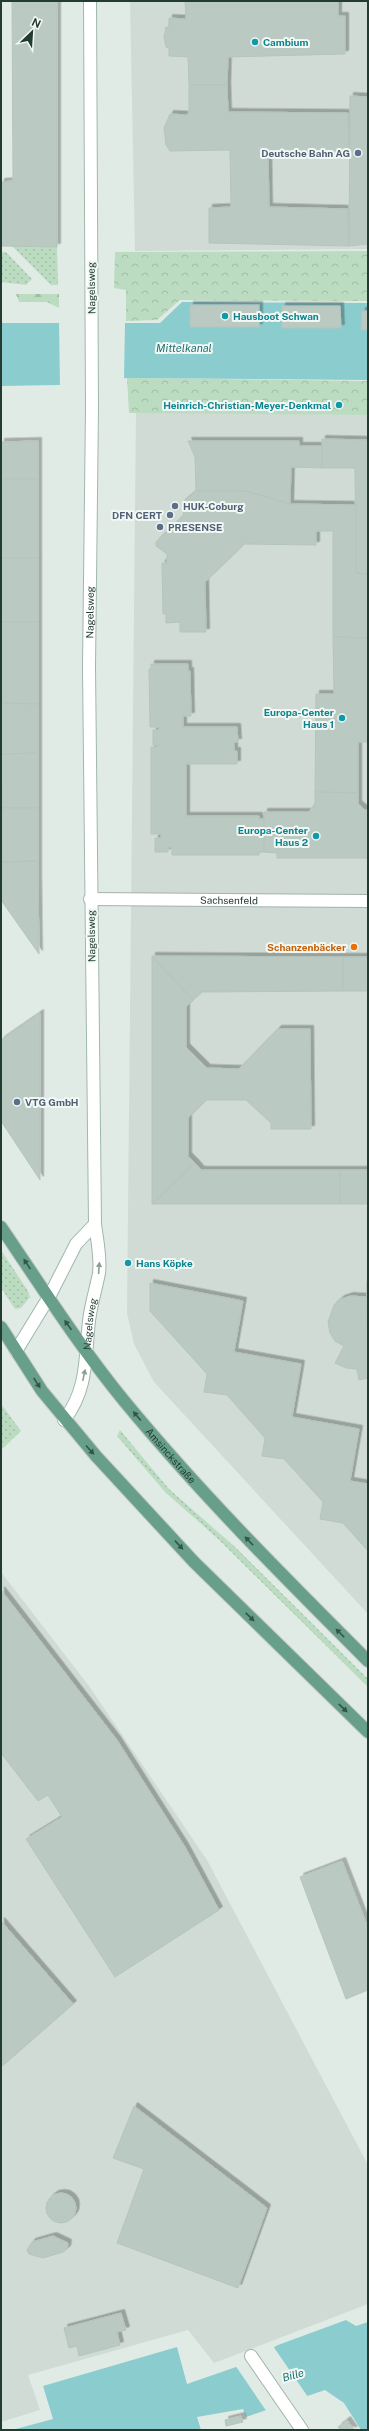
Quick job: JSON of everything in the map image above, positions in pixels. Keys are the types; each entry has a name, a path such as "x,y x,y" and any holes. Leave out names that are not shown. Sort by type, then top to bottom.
{"main road":[{"name":"Amsinckstraße","path":"1,1227 88,1353 125,1401 189,1478 272,1566 368,1661"},
{"path":"1,1327 64,1420 200,1567 368,1732"}],"street":[{"name":"Nagelsweg","path":"64,1420 79,1397 88,1353 90,1312 99,1273 95,1224 90,899 90,1"},
{"name":"Sachsenfeld","path":"90,899 368,902"},
{"path":"16,1351 49,1296 76,1244 95,1224"},
{"path":"251,2356 302,2430"}],"shaded area":[{"path":"130,1 368,1 368,249 135,251"},
{"path":"136,411 368,415 368,1614 154,1382 134,1344 127,1313"},
{"path":"1,1572 89,1686 207,1860 368,2165 368,2304 214,2363 188,2330 28,2375 40,2410 1,2422"}],"green space":[{"path":"12,246 57,247 58,285 51,285"},
{"path":"368,251 368,301 180,300 157,320 126,321 126,290 114,288 115,252"},
{"path":"1,252 6,252 32,279 26,285 1,282"},
{"path":"16,294 59,294 59,308 47,302 19,302"},
{"path":"127,378 368,381 368,415 129,413"},
{"path":"1,1250 28,1291 30,1297 21,1308 15,1309 1,1288"},
{"path":"1,1404 21,1431 1,1450"},
{"path":"120,1430 169,1489 234,1546 368,1679 368,1687 217,1538 165,1492 117,1436"}],"water":[{"name":"Mittelkanal","path":"182,302 368,303 368,380 127,378 58,385 1,386 1,323 160,323"},
{"name":"Bille","path":"346,2320 356,2326 368,2322 368,2430 361,2430 344,2403 325,2390 246,2417 243,2409 197,2417 201,2430 12,2430 53,2419 43,2386 177,2347 187,2384 236,2367 278,2345"}],"pier":[{"path":"59,321 125,321 124,380 60,387"},
{"path":"273,2346 308,2397 267,2412 235,2365"}],"building":[{"path":"12,1 57,1 57,247 1,246 1,182 13,181"},
{"name":"Cambium","path":"185,1 338,1 338,16 345,16 345,54 228,57 227,85 189,85 188,57 169,56 169,48 166,47 164,37 166,27 169,27 169,18 186,19"},
{"path":"189,85 227,85 228,112 348,113 349,152 268,152 269,207 348,209 349,246 209,243 209,208 231,207 230,150 170,151 166,145 164,128 170,114 187,115 189,112"},
{"name":"Deutsche Bahn AG","path":"350,96 368,97 368,244 349,246"},
{"name":"Hausboot Schwan","path":"190,305 259,305 259,327 190,327"},
{"path":"282,306 340,306 341,328 282,328"},
{"path":"362,311 368,311 368,330 361,330"},
{"path":"322,439 368,440 368,574 356,573 355,468 322,468"},
{"path":"38,441 38,479 1,479 1,442"},
{"path":"188,441 299,441 299,446 322,446 322,468 291,467 290,504 246,491 196,491 195,457"},
{"path":"1,479 38,479 38,558 1,558"},
{"path":"196,491 246,491 290,504 356,505 356,573 368,574 368,638 333,637 333,531 316,531 316,545 244,544 205,582 206,632 180,632 180,622 166,623 166,614 163,614 162,563 167,563 167,554 156,546 156,542 184,515 182,503"},
{"path":"1,558 38,558 38,622 1,622"},
{"path":"1,622 38,622 38,704 1,703"},
{"name":"Europa-Center Haus 1","path":"333,637 368,638 368,742 358,742 358,793 315,792 316,694 334,694"},
{"path":"151,664 188,664 188,671 190,671 191,716 183,716 183,727 237,727 238,742 234,742 234,751 237,751 237,764 186,764 186,816 259,816 259,819 264,819 264,852 259,852 259,855 172,855 172,847 168,847 168,852 155,852 155,838 161,838 161,834 151,834 151,747 158,747 158,745 153,745 153,730 159,730 159,727 150,727 149,669 151,669"},
{"path":"1,703 38,704 38,753 1,754"},
{"path":"38,753 38,808 2,808 1,754"},
{"name":"Europa-Center Haus 2","path":"315,792 358,793 358,804 365,810 368,810 368,858 277,858 277,853 264,852 264,812 309,812 315,803"},
{"path":"2,808 38,808 38,861 2,862"},
{"path":"38,861 39,954 1,900 2,862"},
{"path":"152,956 193,1000 186,1007 186,1047 207,1068 239,1069 278,1029 310,1029 311,1129 271,1129 271,1123 246,1100 206,1100 188,1118 188,1156 195,1163 152,1204"},
{"path":"152,956 343,957 343,991 202,992 193,1000"},
{"path":"343,957 368,957 368,991 343,991"},
{"path":"40,1013 40,1180 1,1121 1,1040"},
{"path":"195,1163 201,1170 340,1170 340,1204 152,1204"},
{"path":"340,1170 368,1170 368,1204 340,1204"},
{"path":"367,1281 368,1378 359,1380 357,1369 346,1368 335,1363 344,1346 335,1341 330,1333 328,1322 334,1305 341,1299 350,1296 367,1297"},
{"path":"150,1283 243,1301 234,1352 301,1364 292,1417 359,1429 350,1481 368,1484 368,1551 343,1523 320,1519 323,1502 284,1459 262,1456 265,1438 227,1395 204,1392 207,1374 150,1311"},
{"path":"1,1590 117,1740 185,1847 219,1910 115,1977 26,1839 62,1817 48,1795 38,1801 1,1753"},
{"path":"342,1861 368,1928 368,1990 346,1999 300,1877"},
{"path":"1,1921 73,2004 1,2067"},
{"path":"134,2106 267,2208 238,2288 117,2243 144,2169 113,2158"},
{"path":"61,2193 67,2194 75,2202 75,2214 67,2222 61,2223 55,2222 47,2214 46,2208 47,2202 55,2194"},
{"path":"53,2236 68,2243 67,2249 63,2252 43,2258 29,2254 27,2250 32,2242"},
{"path":"121,2313 126,2330 117,2332 120,2345 79,2356 77,2346 69,2348 64,2328"},
{"path":"241,2416 243,2422 226,2426 225,2420"},
{"path":"347,2420 354,2430 341,2430 338,2427"}],"place":[{"name":"Cambium","path":"255,42"},
{"name":"Deutsche Bahn AG","path":"358,153"},
{"name":"Hausboot Schwan","path":"225,316"},
{"name":"Heinrich-Christian-Meyer-Denkmal","path":"339,405"},
{"name":"HUK-Coburg","path":"175,506"},
{"name":"DFN CERT","path":"170,515"},
{"name":"PRESENSE","path":"160,527"},
{"name":"Europa-Center Haus 1","path":"342,718"},
{"name":"Europa-Center Haus 2","path":"316,836"},
{"name":"Schanzenbäcker","path":"354,947"},
{"name":"VTG GmbH","path":"17,1102"},
{"name":"Hans Köpke","path":"128,1263"}]}
